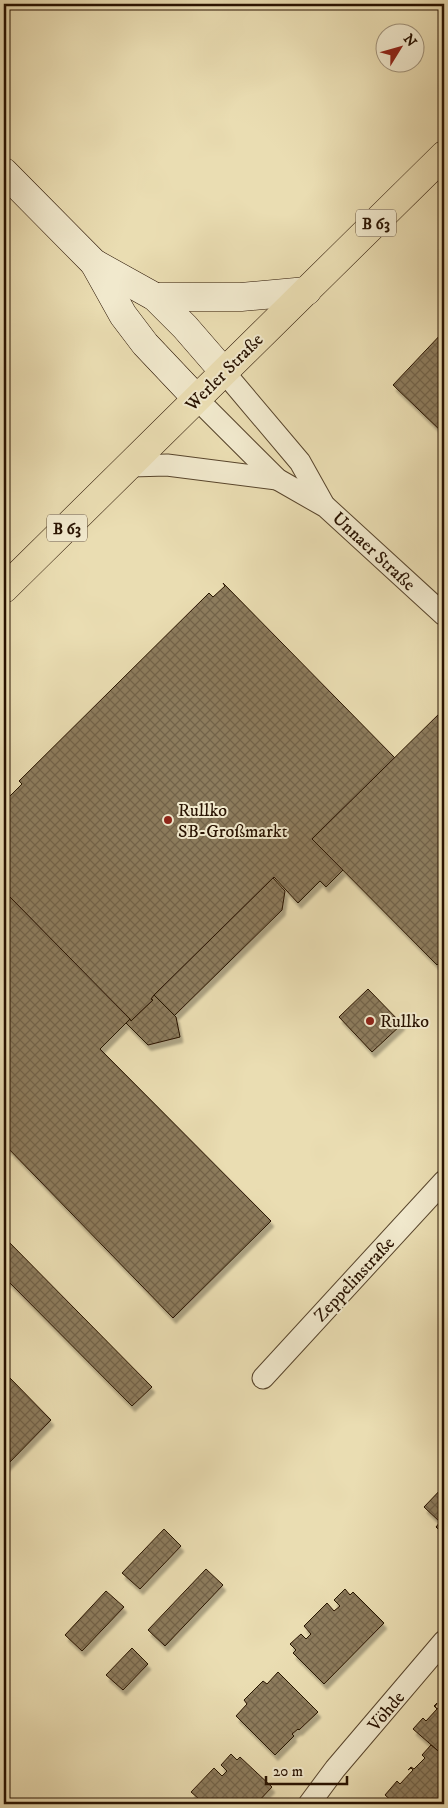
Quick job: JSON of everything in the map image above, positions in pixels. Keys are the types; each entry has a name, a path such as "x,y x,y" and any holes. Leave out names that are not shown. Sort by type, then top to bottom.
{"main road":[{"name":"Werler Straße","path":"4,589 131,466 444,155"},
{"name":"Unnaer Straße","path":"4,172 94,263 123,315 145,344 197,399"},
{"name":"Unnaer Straße","path":"94,263 155,297 185,327 224,372"},
{"path":"155,297 241,297 307,291"}],"street":[{"name":"Unnaer Straße","path":"224,372 300,462 326,507"},
{"name":"Unnaer Straße","path":"197,399 277,479 326,507 444,615"},
{"name":"Unnaer Straße","path":"131,466 176,466 277,479"},
{"name":"Zeppelinstraße","path":"263,1378 444,1181"},
{"name":"Vöhde","path":"309,1804 335,1769 444,1641"}],"building":[{"path":"444,331 444,434 393,385"},
{"name":"Rullko SB-Großmarkt","path":"223,583 395,758 312,839 343,870 326,887 320,881 298,903 274,877 131,1021 4,891 4,802 22,784 19,781 209,593 213,597 225,586"},
{"path":"444,709 444,958 437,965 312,839"},
{"path":"273,878 285,891 282,910 174,1016 154,995"},
{"path":"4,891 130,1019 100,1049 271,1221 173,1318 4,1144"},
{"path":"368,989 402,1024 372,1052 339,1017"},
{"path":"154,995 176,1017 180,1037 148,1045 126,1023 130,1019 131,1021 153,1000 151,999"},
{"path":"4,1237 152,1387 132,1406 4,1277"},
{"path":"10,1378 51,1420 4,1468 4,1384"},
{"path":"444,1486 444,1535 436,1527 440,1522 424,1507"},
{"path":"164,1529 181,1546 140,1589 122,1573"},
{"path":"206,1569 223,1585 165,1646 148,1630"},
{"path":"345,1589 350,1595 353,1592 384,1623 324,1684 293,1653 296,1650 290,1644 301,1634 306,1639 311,1634 304,1626 327,1603 334,1611 340,1606 334,1600"},
{"path":"106,1591 124,1607 82,1651 65,1635"},
{"path":"132,1648 148,1664 123,1690 106,1675"},
{"path":"278,1672 318,1712 292,1734 294,1736 275,1755 236,1716 247,1704 244,1700 263,1681 267,1684"},
{"path":"444,1701 444,1756 413,1729 423,1718 426,1721 437,1709 435,1707 438,1709"},
{"path":"431,1745 444,1756 444,1799 439,1804 395,1804 385,1795 397,1781 400,1784 413,1770 411,1768 408,1770 411,1767 414,1769 425,1758 422,1755"},
{"path":"231,1754 237,1760 240,1757 272,1787 256,1804 194,1804 199,1799 191,1792 214,1768 222,1776 227,1771 221,1765"}],"place":[{"name":"Rullko SB-Großmarkt","path":"168,820"},
{"name":"Rullko","path":"370,1021"}]}
